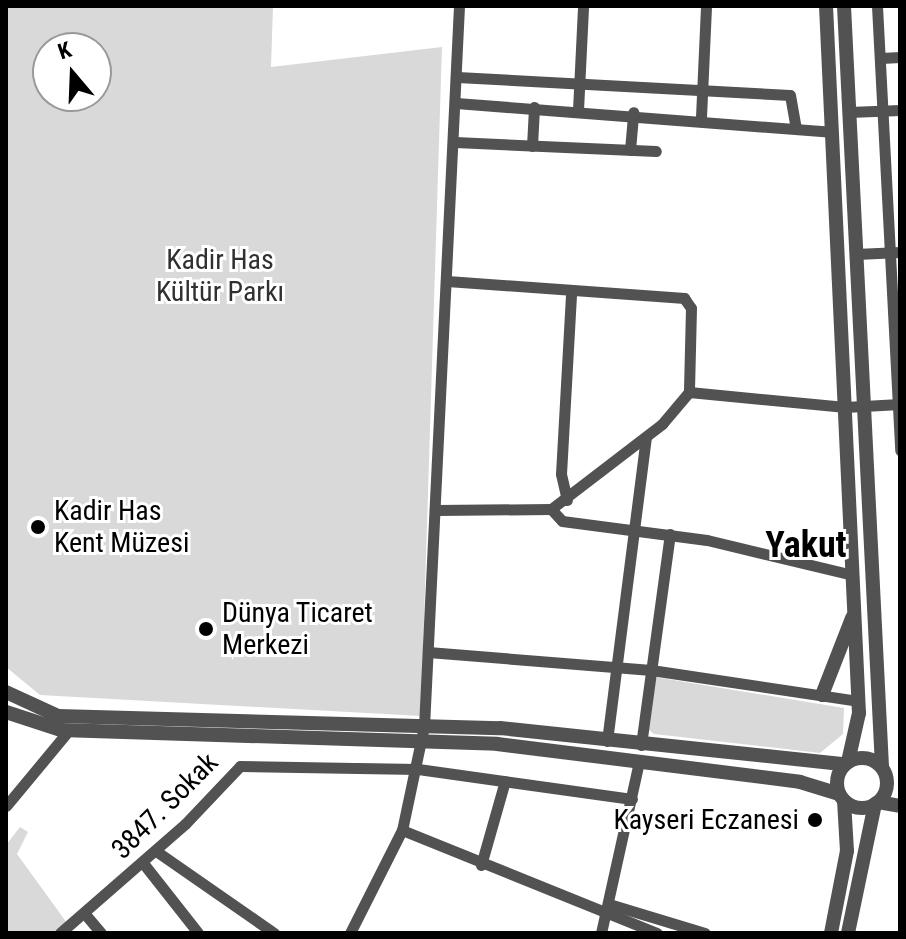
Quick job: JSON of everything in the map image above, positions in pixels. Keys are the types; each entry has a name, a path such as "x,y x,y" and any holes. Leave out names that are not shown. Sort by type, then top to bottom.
{"street":[{"path":"350,933 402,830 418,769 423,732 455,142 459,6"},
{"path":"578,110 583,6"},
{"path":"701,117 706,6"},
{"path":"826,6 858,701 841,798 847,851 831,933"},
{"path":"844,6 862,406 883,769 848,933"},
{"path":"877,6 896,253 900,450"},
{"path":"881,58 900,57"},
{"path":"457,77 790,95 796,128"},
{"path":"456,103 701,117 831,132"},
{"path":"532,146 534,107"},
{"path":"849,112 900,110"},
{"path":"630,150 633,112"},
{"path":"455,142 656,151"},
{"path":"856,254 896,253"},
{"path":"436,510 551,509 646,438 689,392 686,299 571,293 447,281"},
{"path":"567,500 561,474 571,293"},
{"path":"689,392 845,407 899,404"},
{"path":"607,741 637,528 646,438"},
{"path":"551,509 562,521 670,534 853,575"},
{"path":"641,745 670,534"},
{"path":"822,695 854,614"},
{"path":"428,652 651,670 858,701"},
{"path":"6,692 58,716 607,741 846,763 867,758 900,779"},
{"path":"6,712 34,726 69,730 423,732 800,782 841,798 900,806"},
{"path":"6,806 69,730"},
{"path":"601,933 639,761"},
{"name":"3847. Sokak","path":"60,933 156,851 240,766 418,769 632,799"},
{"path":"481,865 505,781"},
{"path":"402,830 606,917 657,933"},
{"path":"156,851 274,933"},
{"path":"143,863 198,933"},
{"path":"609,904 705,933"},
{"path":"85,914 101,933"}],"green space":[{"name":"Kadir Has Kültür Parkı","path":"6,6 273,6 271,67 442,47 421,716 40,695 6,667"},
{"path":"655,677 844,708 843,734 820,753 654,734 648,729"},
{"path":"20,827 28,832 17,854 67,923 53,933 6,933 6,845"}],"place":[{"name":"Kadir Has Kent Müzesi","path":"38,527"},
{"name":"Dünya Ticaret Merkezi","path":"206,629"},
{"name":"Kayseri Eczanesi","path":"815,820"}],"district":[{"name":"Yakut","path":"806,546"}]}
